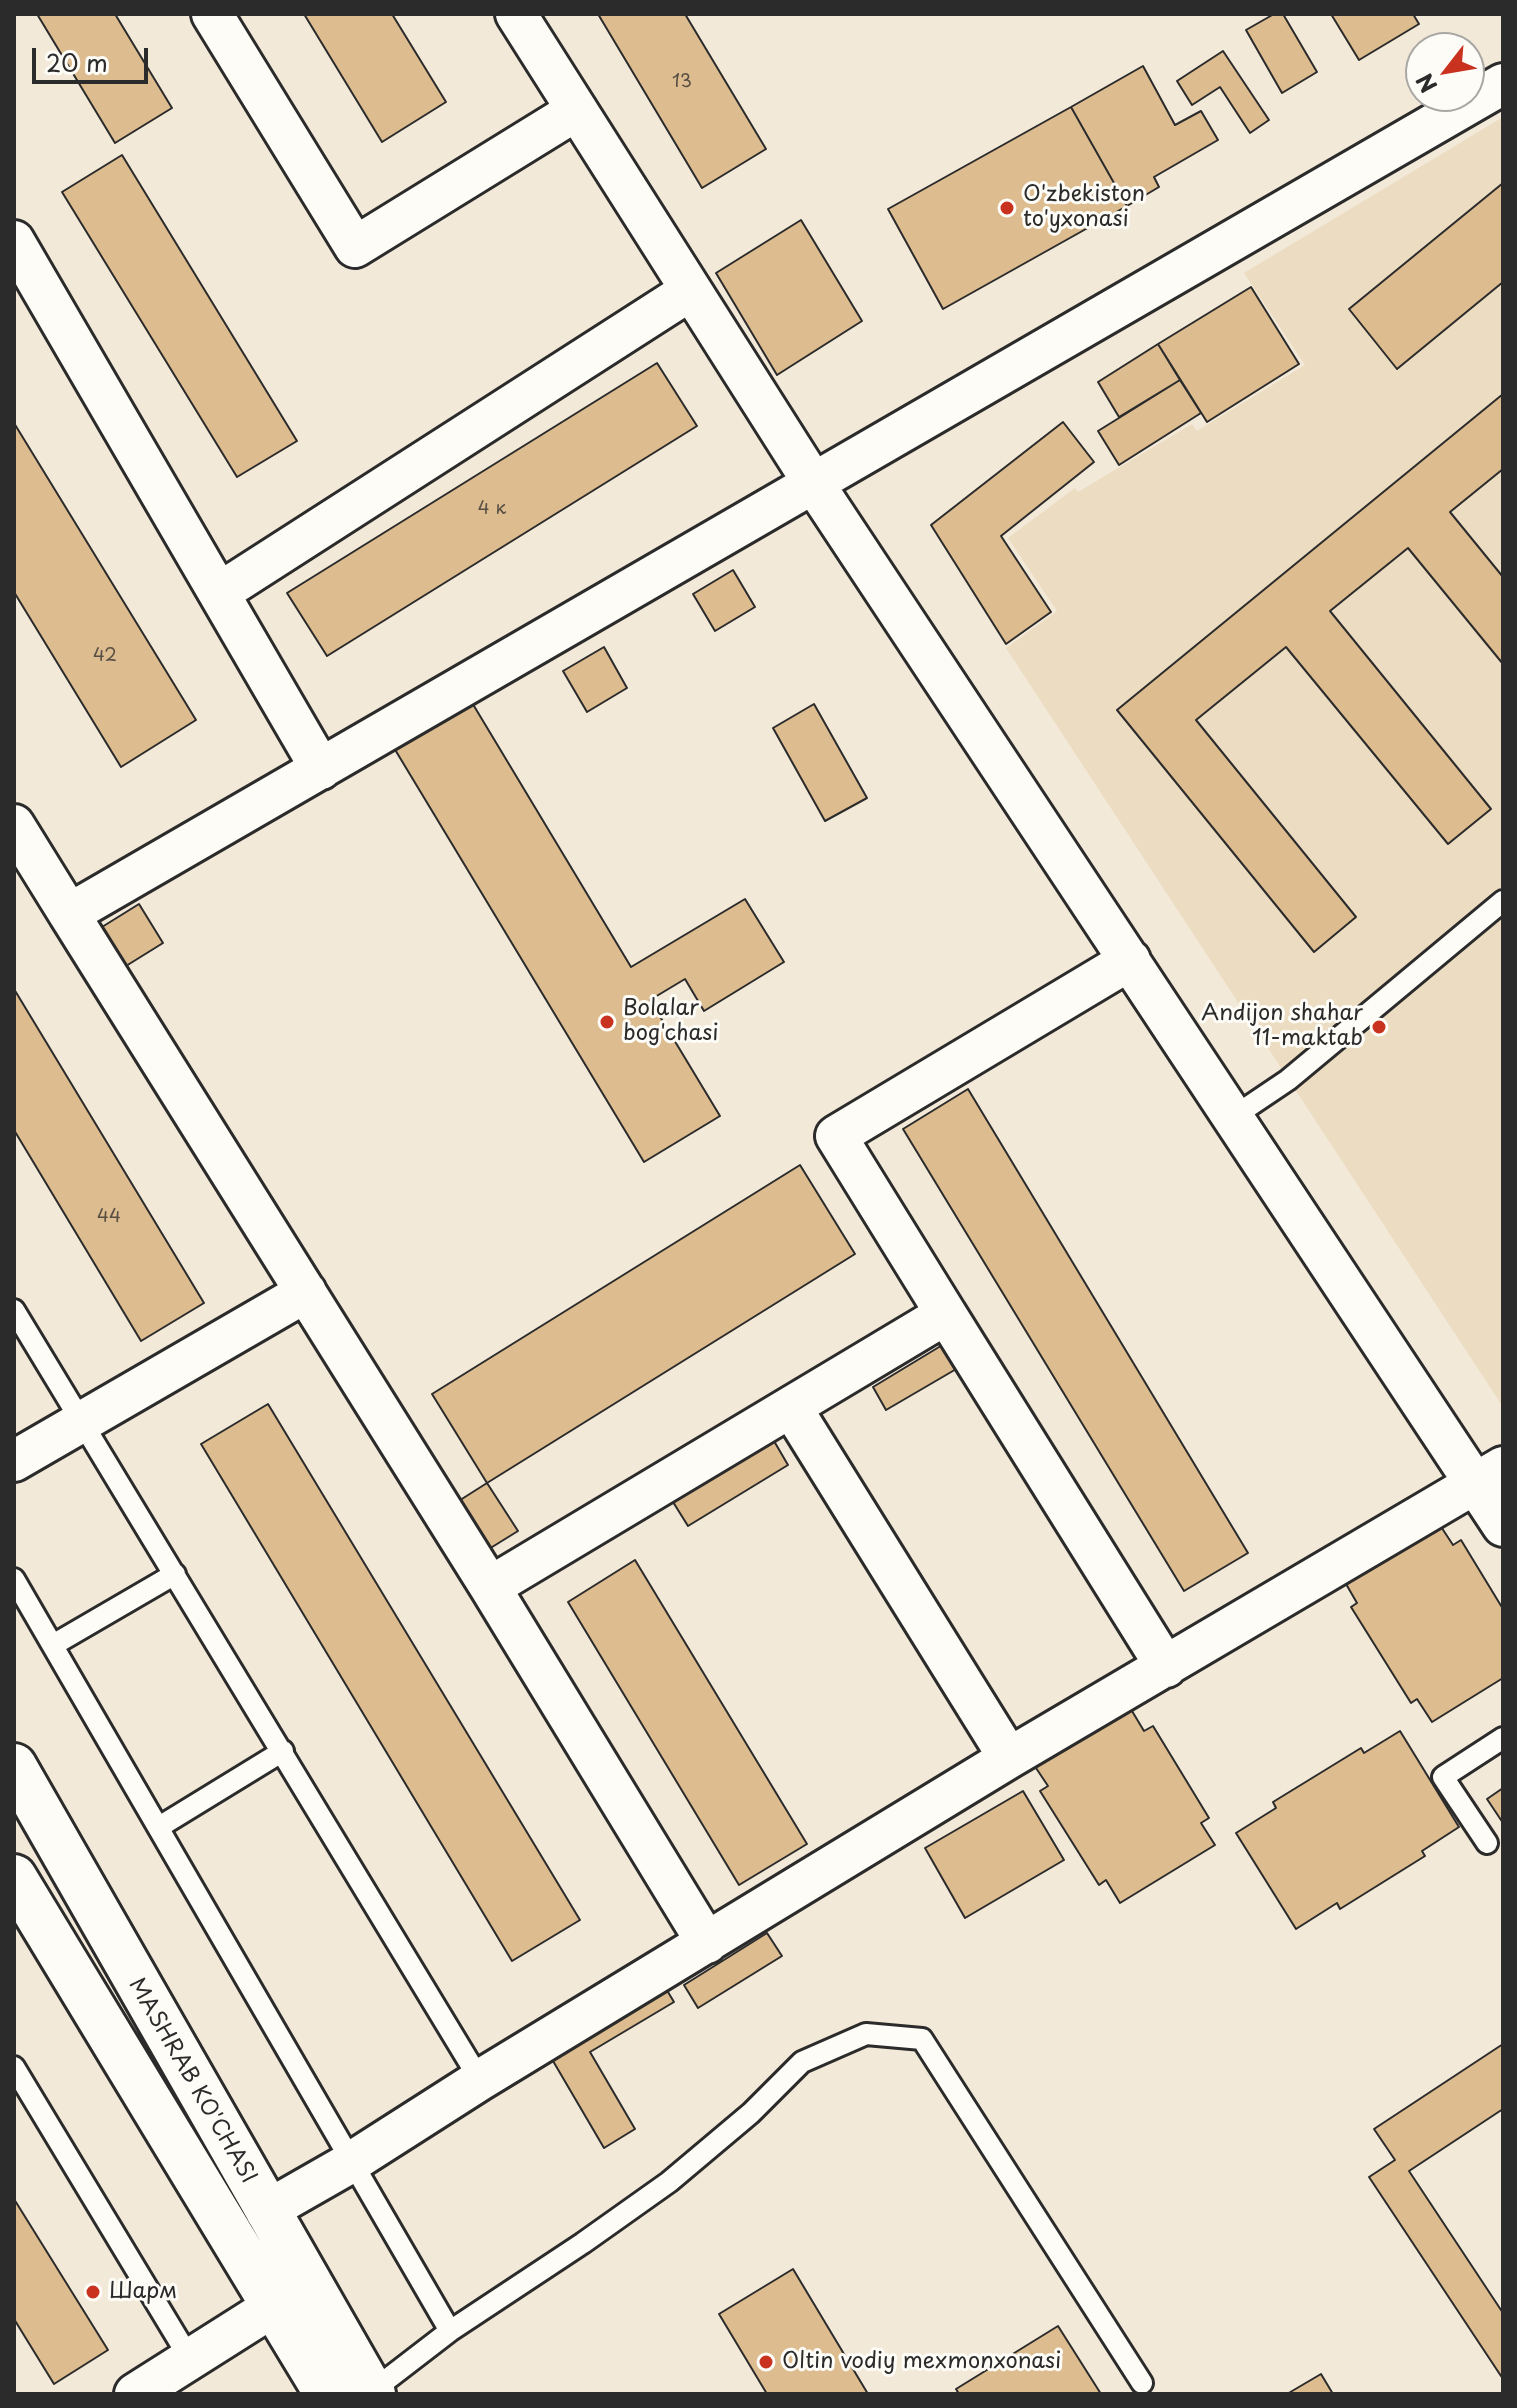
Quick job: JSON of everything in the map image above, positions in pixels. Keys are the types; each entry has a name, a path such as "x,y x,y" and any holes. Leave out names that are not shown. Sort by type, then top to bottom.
{"main road":[{"name":"MASHRAB KO'CHASI","path":"14,1766 372,2393"},
{"name":"MASHRAB KO'CHASI","path":"14,1877 327,2394"}],"street":[{"path":"212,14 355,247 577,110"},
{"path":"516,14 814,484 1233,1117 1489,1476 1503,1526"},
{"path":"69,914 1503,84"},
{"path":"14,241 321,769"},
{"path":"219,593 691,290"},
{"path":"14,825 490,1587 707,1943"},
{"path":"1130,960 836,1136 1166,1667"},
{"path":"14,1461 306,1292"},
{"path":"490,1587 946,1314"},
{"path":"791,1407 1009,1758"},
{"path":"266,2211 350,2163 480,2080 1009,1758 1489,1476"},
{"path":"135,2394 274,2306"}],"lane":[{"path":"1233,1117 1288,1080 1503,901"},
{"path":"14,1310 480,2080"},
{"path":"53,1645 175,1574"},
{"path":"14,1579 450,2331"},
{"path":"1487,1843 1443,1777 1503,1738"},
{"path":"159,1827 283,1751"},
{"path":"372,2393 450,2331 669,2182 751,2113 802,2062 866,2034 922,2039 1142,2383"},
{"path":"14,2067 190,2359"}],"shaded area":[{"name":"Andijon shahar 11-maktab","path":"1503,117 1503,1407 1006,648 1057,611 1008,538 1075,488 1078,492 1192,424 1197,431 1305,365 1244,273"}],"building":[{"path":"37,14 115,14 172,108 115,143"},
{"path":"304,14 392,14 446,102 382,142"},
{"path":"598,14 685,14 766,149 702,188"},
{"path":"1274,14 1283,14 1317,72 1282,93 1246,30"},
{"path":"1331,14 1413,14 1419,24 1359,60"},
{"path":"1223,51 1269,120 1250,133 1220,87 1192,105 1177,81"},
{"path":"1143,66 1175,125 1201,111 1218,140 1154,177 1159,187 1127,206 1071,107"},
{"name":"O'zbekiston to'yxonasi","path":"1071,107 1127,206 943,309 888,209"},
{"path":"122,155 297,441 237,477 62,192"},
{"path":"1503,183 1503,282 1397,369 1349,309"},
{"path":"801,220 862,321 777,375 716,273"},
{"path":"1251,287 1299,364 1207,422 1158,344"},
{"path":"1158,344 1180,380 1119,417 1098,382"},
{"path":"657,363 697,426 327,656 287,593"},
{"path":"1180,380 1201,413 1119,465 1098,431"},
{"path":"1503,394 1503,469 1450,512 1503,577 1503,664 1408,548 1330,611 1491,809 1448,844 1286,647 1196,720 1356,917 1314,952 1117,710"},
{"path":"1063,422 1094,462 1001,536 1051,612 1006,644 931,525"},
{"path":"14,423 196,720 121,767 14,592"},
{"path":"733,570 755,607 715,631 693,594"},
{"path":"604,647 627,688 587,712 563,671"},
{"name":"Bolalar bog'chasi","path":"465,691 631,967 745,899 784,962 704,1011 685,979 650,1000 720,1116 644,1162 388,738"},
{"path":"814,704 867,798 825,821 773,728"},
{"path":"139,904 163,943 126,966 102,927"},
{"path":"14,989 204,1303 141,1341 14,1130"},
{"path":"968,1089 1248,1553 1184,1591 903,1129"},
{"path":"800,1165 855,1254 487,1483 432,1394"},
{"path":"944,1344 958,1368 886,1410 873,1387"},
{"path":"268,1404 580,1920 512,1961 201,1444"},
{"path":"774,1441 788,1465 688,1526 673,1502"},
{"path":"487,1483 518,1531 476,1557 446,1509"},
{"path":"1436,1519 1453,1545 1461,1540 1503,1609 1503,1678 1432,1722 1417,1699 1411,1703 1351,1607 1357,1603 1342,1577"},
{"path":"635,1560 807,1844 739,1885 568,1602"},
{"path":"1129,1706 1144,1731 1153,1726 1209,1818 1201,1823 1215,1845 1120,1903 1106,1880 1099,1885 1040,1791 1048,1786 1034,1765"},
{"path":"1400,1731 1459,1827 1422,1851 1425,1856 1340,1909 1337,1903 1296,1929 1236,1833 1276,1808 1273,1802 1361,1748 1364,1753"},
{"path":"1503,1788 1503,1823 1487,1799"},
{"path":"1023,1791 1064,1860 965,1918 925,1848"},
{"path":"767,1933 782,1956 698,2008 684,1985"},
{"path":"662,1982 674,2002 590,2052 635,2129 604,2148 546,2049"},
{"path":"1503,2044 1503,2109 1409,2171 1503,2313 1503,2379 1369,2177 1395,2160 1374,2129"},
{"path":"14,2199 108,2350 54,2384 14,2319"},
{"path":"793,2269 868,2394 767,2394 719,2314"},
{"path":"1058,2326 1101,2394 959,2394 956,2389"},
{"path":"1321,2374 1333,2394 1287,2394"}],"place":[{"name":"O'zbekiston to'yxonasi","path":"1007,208"},
{"name":"Bolalar bog'chasi","path":"607,1022"},
{"name":"Andijon shahar 11-maktab","path":"1379,1027"},
{"name":"Шарм","path":"93,2292"},
{"name":"Oltin vodiy mexmonxonasi","path":"766,2362"}]}
